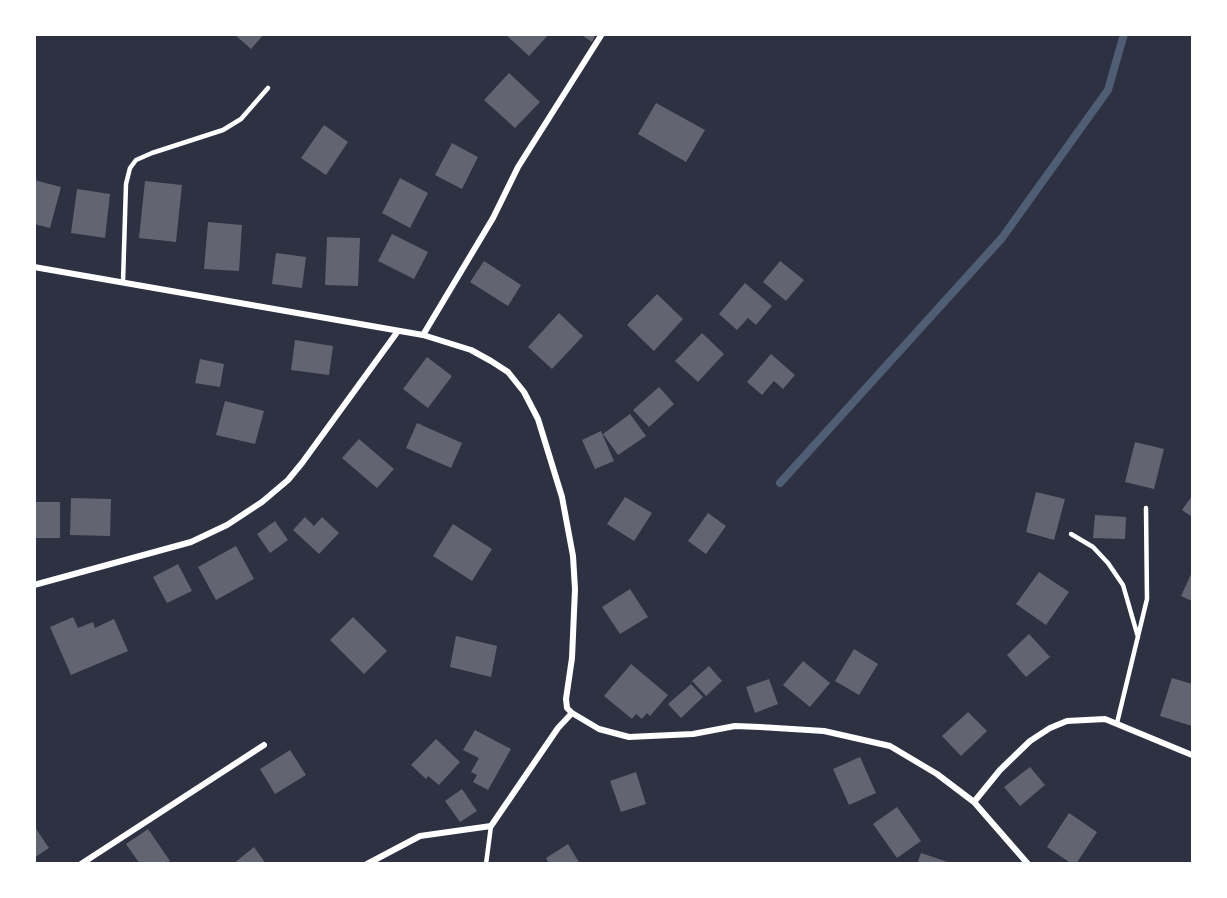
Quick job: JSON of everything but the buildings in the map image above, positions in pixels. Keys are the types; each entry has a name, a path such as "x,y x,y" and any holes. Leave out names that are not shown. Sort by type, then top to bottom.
{"street":[{"path":"423,335 493,218 518,167 602,34"},
{"path":"34,267 423,335 471,350 508,372 524,392 538,419 562,497 573,556 574,626 566,699 567,708 572,713 598,729 629,737 693,734 735,726 803,729 867,738 890,746 922,764 974,802 1029,864"},
{"path":"34,585 200,538 227,525 262,502 288,480 302,463 398,331"},
{"path":"367,864 420,836 491,826 558,728 572,713"},
{"path":"974,802 1000,770 1030,741 1050,728 1081,719 1105,719 1192,755"},
{"path":"81,864 264,745"}],"lane":[{"path":"123,282 126,184 130,168 136,160 152,153 223,130 241,119 268,88"},
{"path":"1117,723 1147,599 1146,508"},
{"path":"1071,534 1094,547 1123,585 1139,639"},
{"path":"486,864 491,826"}],"waterway":[{"path":"780,483 1002,238 1108,90 1124,34"}]}
